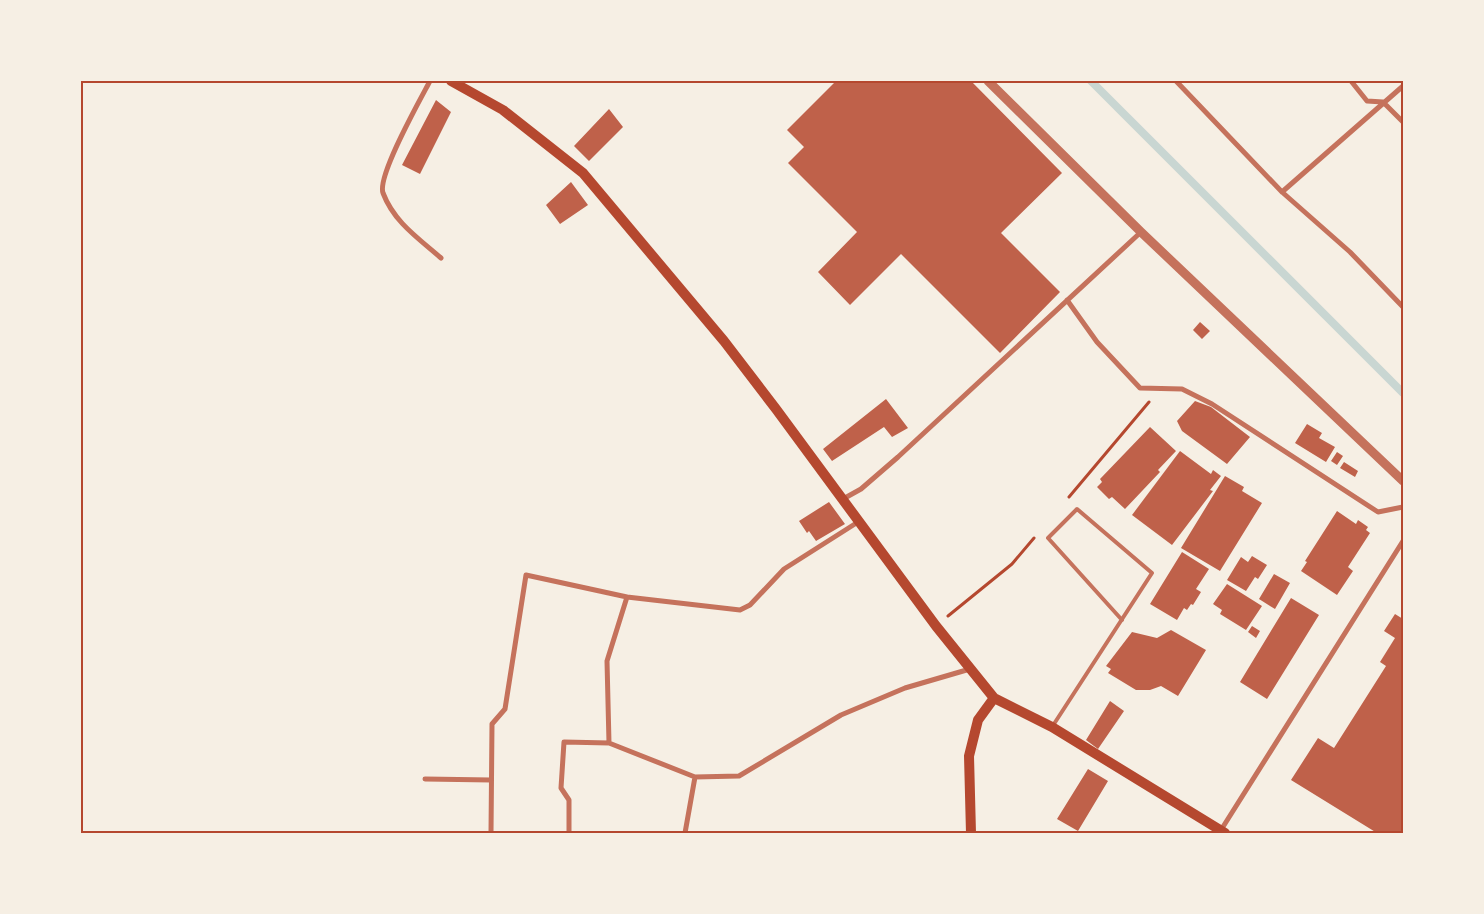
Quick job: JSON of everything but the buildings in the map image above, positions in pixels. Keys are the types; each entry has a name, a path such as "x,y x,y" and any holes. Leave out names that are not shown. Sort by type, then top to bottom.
{"main road":[{"path":"451,81 503,110 583,173 724,341 936,626 994,698 1052,726 1223,831"},
{"path":"971,833 969,756 978,720 994,698"}],"street":[{"path":"430,81 387,167 382,191 400,222 441,258"},
{"path":"988,81 1141,232 1403,481"},
{"path":"1176,81 1282,192 1350,252 1403,308"},
{"path":"1351,81 1367,101 1384,102 1403,122"},
{"path":"1282,192 1403,86"},
{"path":"843,499 861,489 898,457 1141,232"},
{"path":"1067,300 1097,342 1140,388 1182,389 1212,404 1378,512 1403,507"},
{"path":"490,833 492,724 505,708 526,575 627,597 740,610 750,605 784,569 858,522"},
{"path":"1223,831 1403,540"},
{"path":"609,743 607,661 627,597"},
{"path":"569,833 569,800 561,788 564,742 609,743 695,777 739,776 841,715 905,688 970,668"},
{"path":"685,833 695,777"},
{"path":"426,779 491,780"}],"lane":[{"path":"1052,726 1122,620 1152,573 1076,509 1048,538 1122,620"}],"waterway":[{"path":"1091,81 1403,393"}]}
